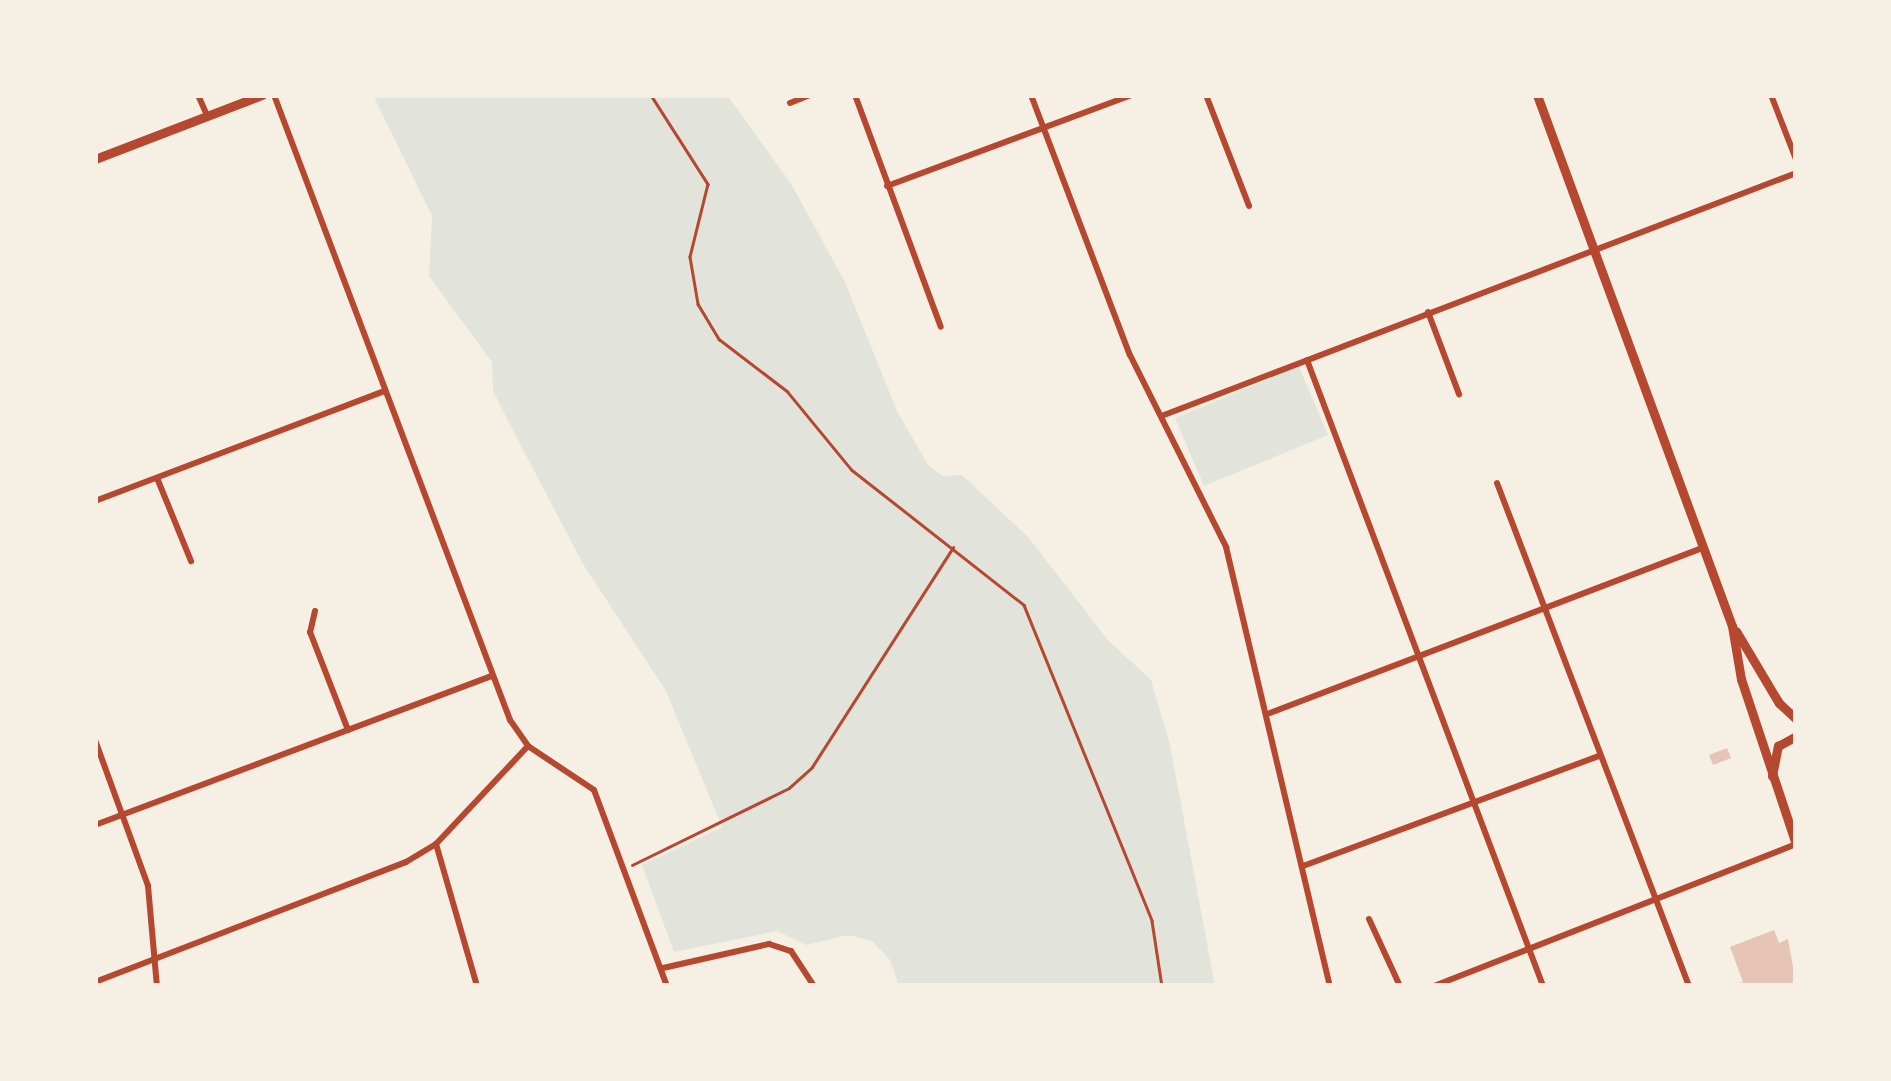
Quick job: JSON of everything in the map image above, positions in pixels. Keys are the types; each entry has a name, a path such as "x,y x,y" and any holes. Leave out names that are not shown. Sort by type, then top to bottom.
{"main road":[{"path":"95,159 262,95"},
{"path":"1537,95 1732,626 1741,679 1796,844"},
{"path":"1732,626 1779,703 1796,719"},
{"path":"1772,777 1778,746 1796,736"}],"street":[{"path":"198,95 207,116"},
{"path":"274,95 492,676 528,746 594,790 667,986"},
{"path":"790,102 810,95"},
{"path":"855,95 941,327"},
{"path":"1031,95 1116,324 1226,548 1270,713 1330,986"},
{"path":"887,186 1132,95"},
{"path":"1206,95 1249,206"},
{"path":"1771,95 1796,159"},
{"path":"1164,415 1796,174"},
{"path":"1428,312 1459,394"},
{"path":"1307,360 1543,986"},
{"path":"95,501 385,391"},
{"path":"157,478 191,561"},
{"path":"1497,483 1689,986"},
{"path":"1270,713 1704,548"},
{"path":"315,610 310,632 348,730"},
{"path":"95,826 492,676"},
{"path":"95,740 148,886 157,986"},
{"path":"95,982 436,844 528,746"},
{"path":"1303,866 1599,756"},
{"path":"436,844 476,986"},
{"path":"1434,986 1796,844"},
{"path":"1369,919 1400,986"},
{"path":"663,968 769,944 791,951 814,986"}],"path":[{"path":"650,95 708,184 690,257 698,304 719,340 787,390 852,470 1024,605 1152,920 1162,986"},
{"path":"626,868 789,788 812,767 953,546"}],"shaded area":[{"path":"373,95 727,95 790,182 845,282 897,411 928,465 942,476 962,475 1028,537 1108,640 1151,680 1170,745 1215,986 899,986 890,960 872,941 848,935 806,945 777,931 674,952 642,865 722,827 666,691 583,564 493,391 492,362 429,276 432,216"},
{"path":"1299,367 1328,435 1204,486 1175,418"}],"building":[{"path":"1727,748 1731,758 1713,765 1709,755"},
{"path":"1774,930 1779,943 1788,939 1796,983 1733,986 1743,982 1730,947"}]}
